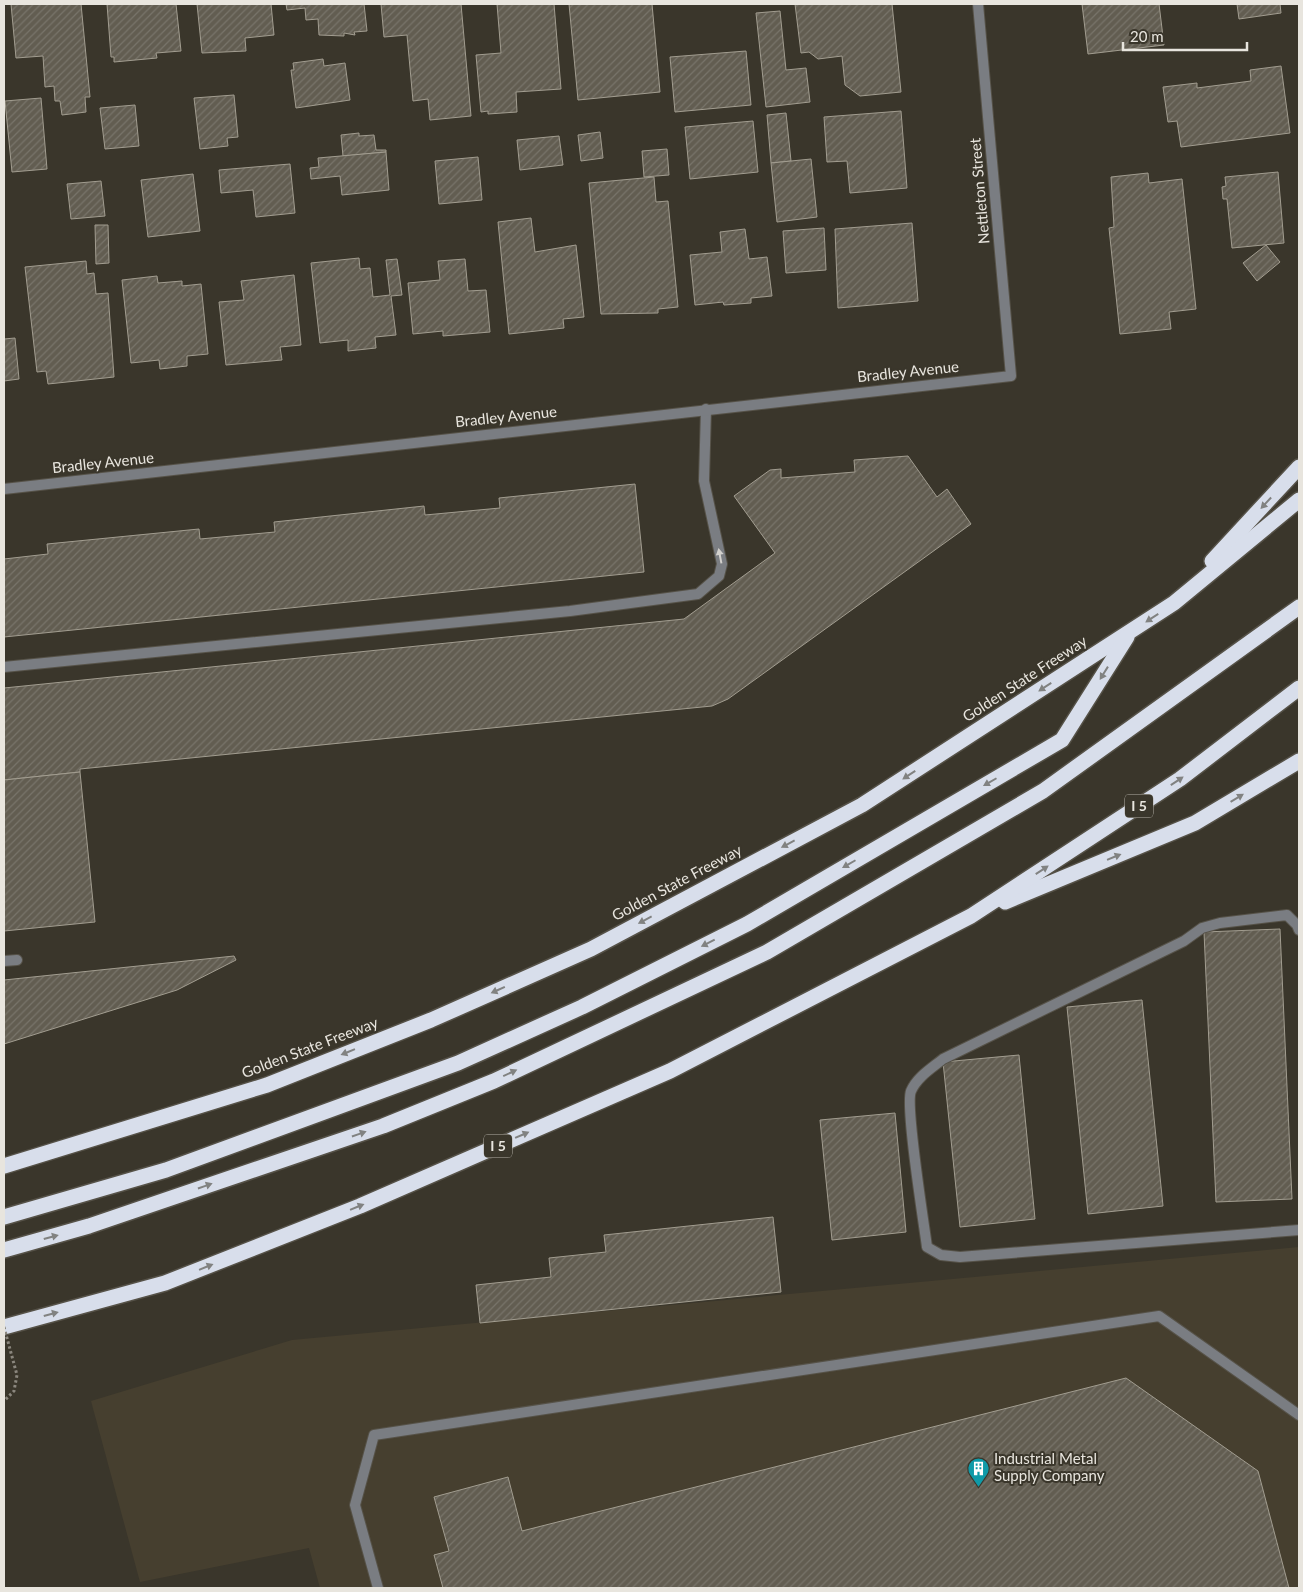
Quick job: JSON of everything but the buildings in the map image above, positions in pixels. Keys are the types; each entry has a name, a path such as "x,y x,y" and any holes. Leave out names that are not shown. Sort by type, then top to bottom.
{"highway":[{"path":"1174,603 1299,467"},
{"name":"Golden State Freeway","path":"4,1166 267,1085 430,1020 591,949 862,805 1174,603 1299,500"},
{"path":"4,1250 89,1226 383,1126 494,1080 767,952 1043,791 1299,607"},
{"path":"4,1217 166,1170 458,1064 582,1006 747,924 1062,740 1130,632"},
{"name":"I 5","path":"4,1327 165,1283 369,1202 670,1071 972,916 1180,779 1299,688"},
{"path":"972,916 1195,823 1299,761"}],"street":[{"name":"Nettleton Street","path":"978,4 1011,376"},
{"name":"Bradley Avenue","path":"4,489 1011,376"},
{"path":"4,667 561,612 698,594 719,576 722,564 704,481 706,410"},
{"path":"1299,930 1287,914 1220,923 1202,928 1184,942 943,1059 919,1079 910,1093 910,1116 927,1247 941,1255 960,1257 1299,1230"},
{"path":"4,961 17,960"},
{"path":"378,1588 355,1505 374,1435 1159,1316 1299,1415"}],"path":[{"path":"4,1327 17,1375 14,1391 4,1401"}],"shaded area":[{"path":"1299,1247 1299,1588 320,1588 309,1548 140,1582 91,1401 292,1340"}],"place":[{"name":"Industrial Metal Supply Company","path":"978,1487"}]}
